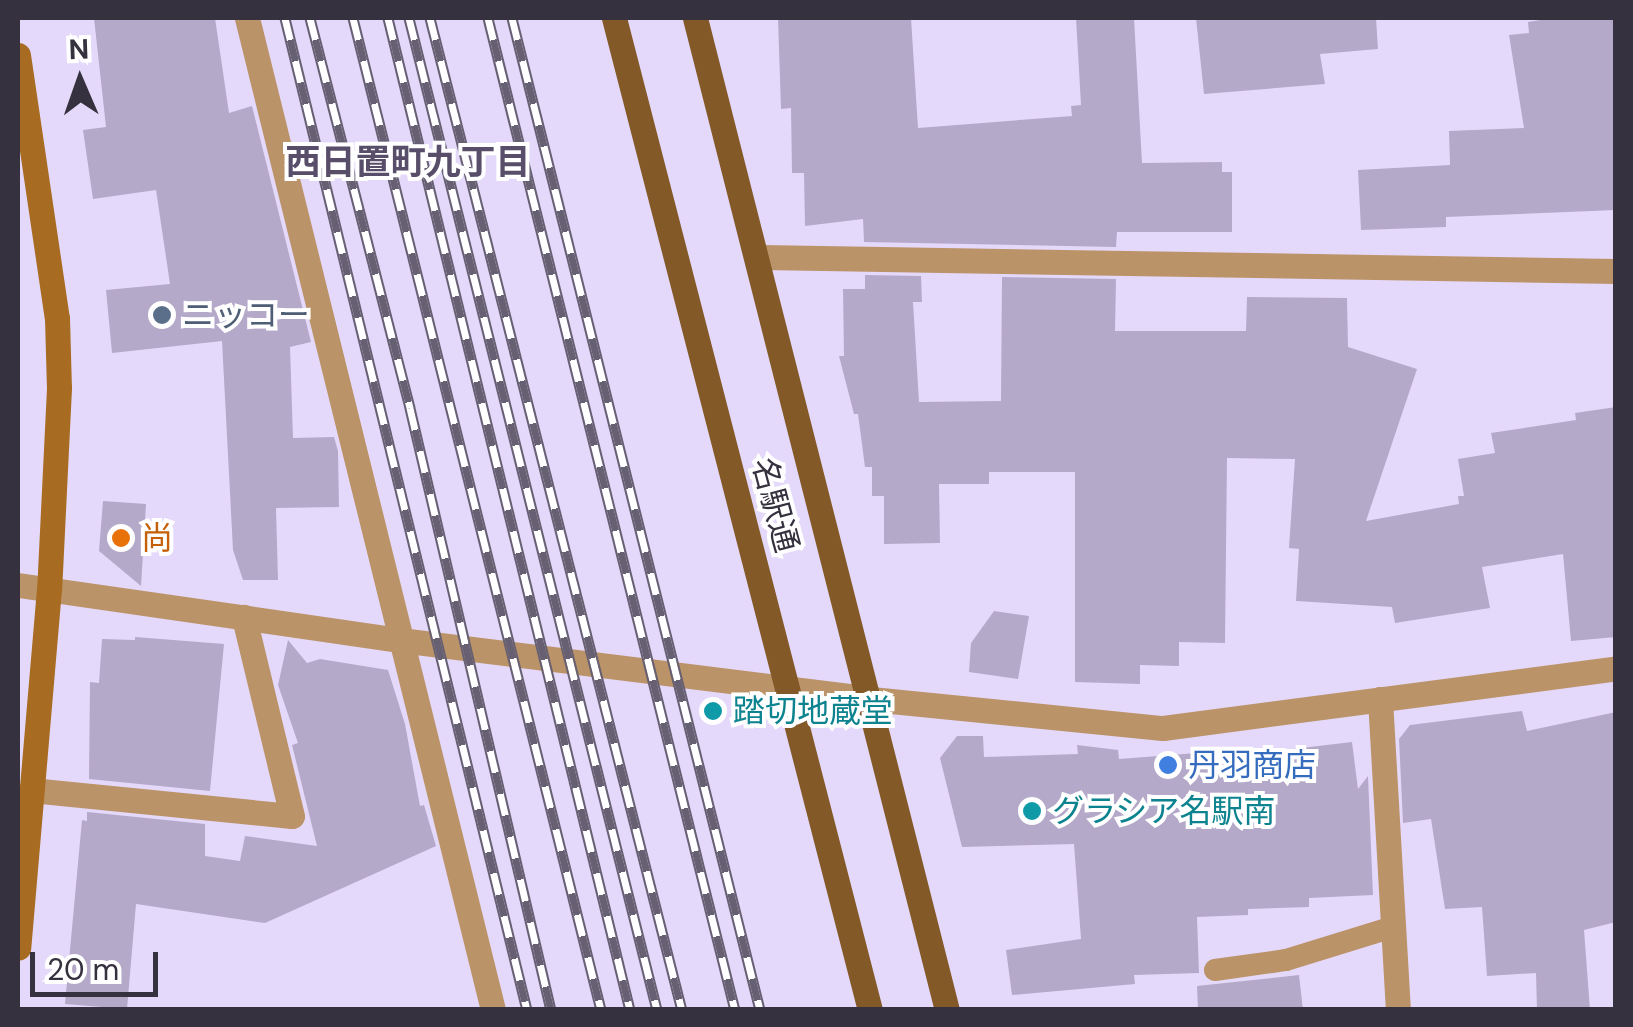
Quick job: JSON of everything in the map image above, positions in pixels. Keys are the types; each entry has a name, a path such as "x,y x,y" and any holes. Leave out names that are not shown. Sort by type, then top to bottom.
{"main road":[{"name":"名駅通","path":"614,18 870,1010"},
{"name":"名駅通","path":"695,18 871,698 947,1010"}],"street":[{"path":"247,18 493,1010"},
{"path":"18,56 56,318 59,388 48,589 18,948"},
{"path":"758,257 1616,271"},
{"path":"18,585 400,640 871,698 1163,728 1616,668"},
{"path":"31,790 292,816 244,617"},
{"path":"1380,698 1398,1010"}],"lane":[{"path":"1215,970 1286,960 1393,927"}],"building":[{"path":"94,18 215,18 229,113 252,106 311,342 290,347 293,438 334,437 338,451 339,507 276,508 278,580 243,580 233,550 222,341 112,353 106,290 170,284 156,190 93,199 83,130 106,127"},
{"path":"778,18 911,18 918,128 1072,116 1071,106 1081,105 1076,18 1134,18 1142,163 1222,162 1222,172 1232,172 1232,232 1117,232 1116,247 864,242 863,219 805,226 804,173 792,173 791,108 781,109"},
{"path":"1196,18 1376,18 1378,49 1320,54 1325,84 1204,94"},
{"path":"1616,18 1616,210 1446,217 1446,227 1361,230 1358,170 1450,165 1449,131 1524,128 1509,35 1529,33 1528,22"},
{"path":"865,275 921,276 922,302 913,302 919,402 1001,401 1002,277 1116,279 1115,331 1246,331 1247,297 1347,298 1348,347 1417,369 1366,521 1459,504 1458,496 1464,496 1458,459 1495,453 1491,433 1576,420 1575,413 1616,407 1616,637 1571,641 1563,554 1482,567 1490,608 1395,623 1392,607 1296,601 1299,549 1289,548 1295,459 1227,458 1225,643 1179,642 1179,666 1140,665 1140,684 1075,682 1075,472 989,472 989,484 939,484 940,543 884,544 884,496 872,496 872,467 865,467 858,414 854,414 839,356 844,356 843,289 865,289"},
{"path":"103,501 146,504 141,586 99,551"},
{"path":"994,611 1029,616 1018,679 969,672 971,643"},
{"path":"135,637 224,644 210,791 89,779 90,682 99,683 102,639"},
{"path":"288,640 307,663 320,659 388,670 405,724 420,806 424,805 436,846 265,923 136,904 127,1009 65,1004 82,820 87,821 87,812 205,824 205,856 240,861 245,836 317,846 292,745 298,743 278,685"},
{"path":"1522,711 1527,731 1616,712 1616,922 1584,930 1590,1010 1537,1010 1536,973 1487,976 1482,907 1445,909 1431,819 1403,823 1399,739 1410,725"},
{"path":"957,736 983,736 984,757 1078,754 1077,745 1118,750 1119,759 1223,751 1275,757 1276,751 1352,742 1358,789 1368,776 1373,895 1309,898 1309,907 1248,909 1248,915 1197,917 1199,973 1134,975 1135,984 1012,995 1006,950 1081,939 1074,844 962,847 940,758"},
{"path":"1299,975 1303,1010 1198,1010 1197,986"}],"railway":[{"path":"285,18 527,1010"},
{"path":"310,18 410,408 551,1010"},
{"path":"353,18 601,1010"},
{"path":"388,18 630,1010"},
{"path":"409,18 657,1010"},
{"path":"430,18 682,1010"},
{"path":"488,18 735,1010"},
{"path":"512,18 760,1010"}],"place":[{"name":"ニッコー","path":"162,315"},
{"name":"尚","path":"121,538"},
{"name":"踏切地蔵堂","path":"713,711"},
{"name":"丹羽商店","path":"1168,765"},
{"name":"グラシア名駅南","path":"1032,811"}],"district":[{"name":"西日置町九丁目","path":"408,162"}]}
